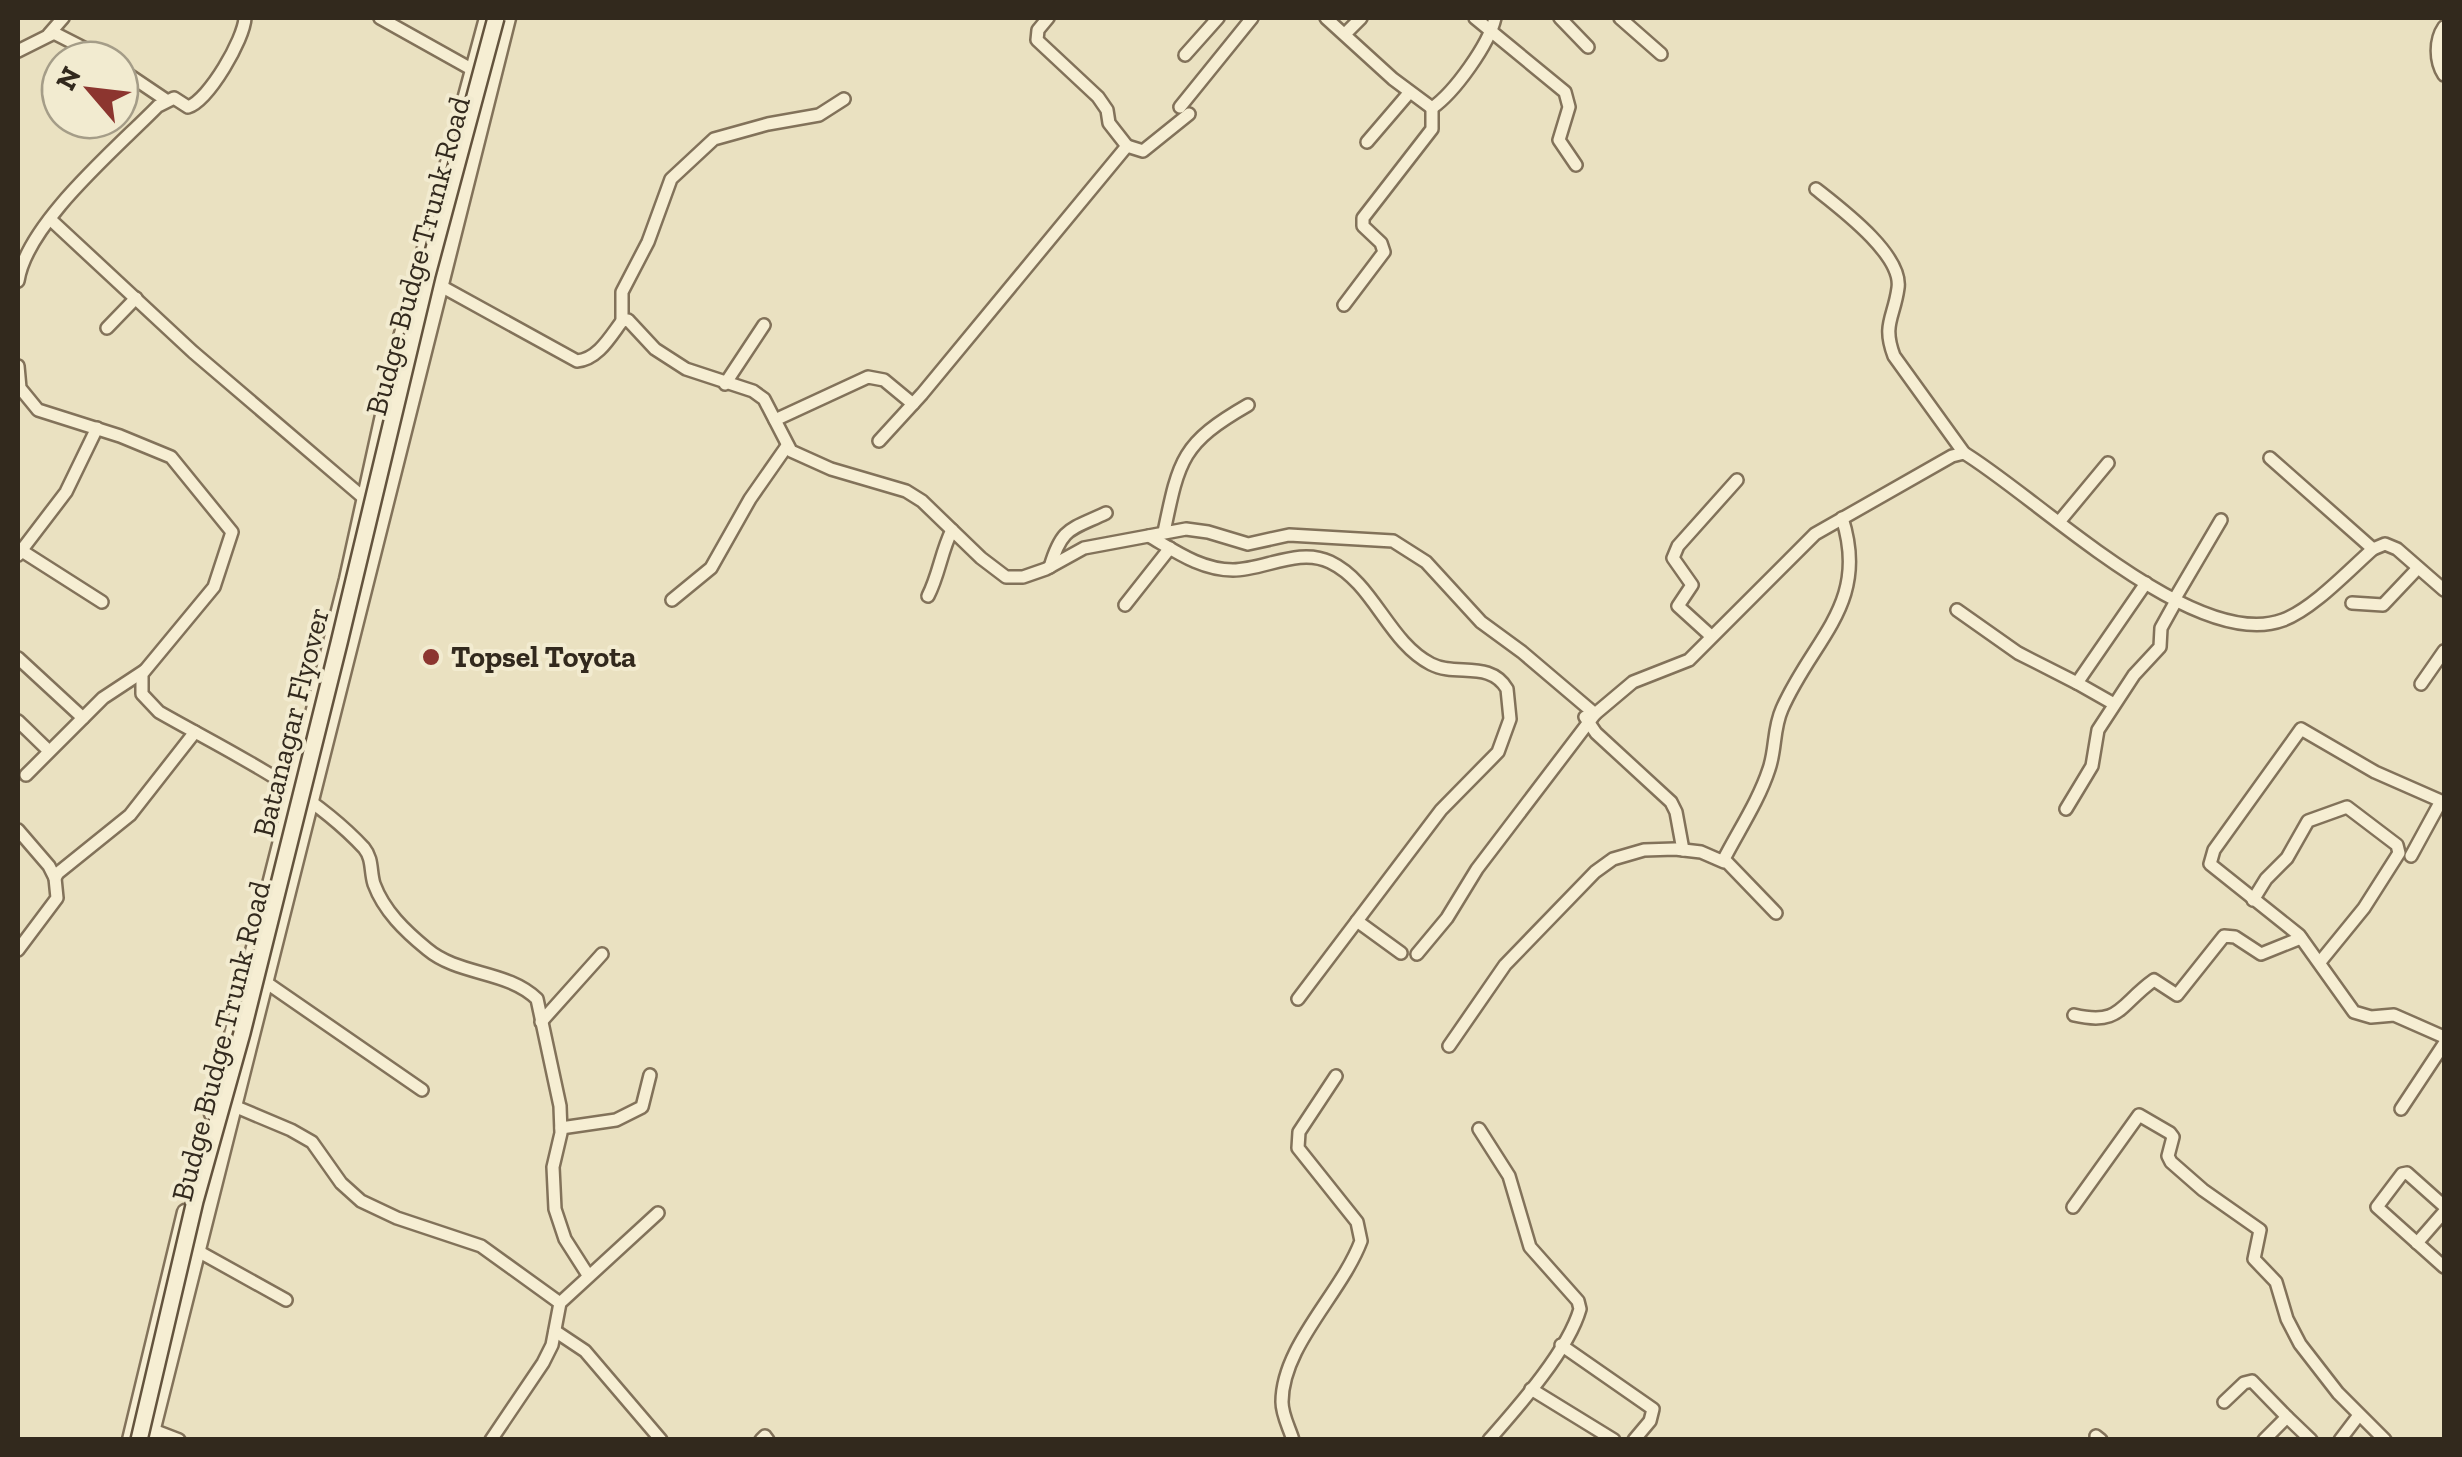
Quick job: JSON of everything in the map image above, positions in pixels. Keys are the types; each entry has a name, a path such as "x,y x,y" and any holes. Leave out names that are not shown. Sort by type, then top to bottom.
{"main road":[{"name":"Batanagar Flyover","path":"147,1436 196,1201 308,769 427,275 496,18"}],"street":[{"path":"18,51 49,34 63,18"},
{"path":"18,281 24,257 66,198 166,100 174,98 188,107 204,98 240,40 245,18"},
{"path":"380,18 472,70"},
{"name":"Budge Budge Trunk Road","path":"130,1440 294,789 396,356 486,18"},
{"name":"Budge Budge Trunk Road","path":"147,1436 267,983 508,18"},
{"path":"1048,18 1038,30 1037,40 1104,104 1109,122 1127,146 1143,151 1184,111 1252,18"},
{"path":"1186,55 1218,18"},
{"path":"1326,18 1409,93 1432,108"},
{"path":"1345,34 1361,18"},
{"path":"1474,18 1569,99 1559,140 1576,166"},
{"path":"1432,108 1446,97 1492,34 1495,18"},
{"path":"1560,18 1588,47"},
{"path":"1620,18 1661,54"},
{"path":"2444,26 2437,44 2444,75"},
{"path":"49,34 70,40"},
{"path":"140,82 166,100"},
{"path":"1367,142 1409,93"},
{"path":"439,285 577,361 596,354 622,321 622,292 648,242 671,179 714,139 768,124 819,116 844,99"},
{"path":"1344,305 1384,252 1382,242 1363,226 1363,218 1432,129 1432,108"},
{"path":"879,441 1127,146"},
{"path":"1816,188 1892,261 1899,281 1887,337 1894,356 1964,453 2146,583 2175,601 2220,619 2248,624 2284,620 2373,549 2385,544 2398,549 2444,590"},
{"path":"50,219 365,499"},
{"path":"107,328 136,298"},
{"path":"622,321 633,322 656,349 686,369 754,391 764,399 787,446 806,460 906,491 922,501 1006,577 1023,577 1050,567 1084,548 1186,529 1248,544 1289,535 1393,541 1426,562 1481,622 1522,652 1589,715 1671,802 1683,850"},
{"path":"725,384 764,324"},
{"path":"18,366 20,388 38,410 171,457 232,532 214,588 144,671 102,698 26,775"},
{"path":"775,420 868,377 884,380 913,404"},
{"path":"1164,532 1176,477 1186,456 1206,430 1248,405"},
{"path":"96,428 66,492 19,553 102,602"},
{"path":"672,600 711,568 750,499 787,446"},
{"path":"1418,954 1589,715 1634,682 1689,660 1815,534 1952,456 1964,453"},
{"path":"2270,458 2373,549"},
{"path":"2059,522 2108,464"},
{"path":"1710,636 1678,606 1692,585 1673,558 1678,546 1738,480"},
{"path":"1050,567 1064,533 1106,513"},
{"path":"1724,862 1768,773 1782,708 1838,615 1846,593 1852,564 1842,518"},
{"path":"2066,809 2092,766 2096,736 2134,675 2162,644 2161,628 2221,520"},
{"path":"928,596 937,576 940,554 952,530"},
{"path":"1148,535 1205,566 1235,570 1290,559 1328,560 1353,578 1427,662 1487,671 1507,689 1510,719 1498,752 1441,810 1298,1000"},
{"path":"1125,604 1170,548"},
{"path":"2352,603 2383,605 2418,568"},
{"path":"2077,683 2146,583"},
{"path":"1957,610 2018,653 2114,704"},
{"path":"2421,684 2444,651"},
{"path":"18,658 83,718"},
{"path":"144,671 142,694 159,712 294,789 364,849 385,907 402,927 443,961 502,979 534,995 555,1070 561,1128 553,1167 555,1209 565,1239 588,1275"},
{"path":"18,720 50,751"},
{"path":"2401,1109 2444,1040 2394,1015 2354,1012 2301,938 2214,868 2210,857 2302,729 2374,772 2441,801 2411,856"},
{"path":"56,878 130,816 195,732"},
{"path":"2253,900 2314,816 2346,807 2398,845 2399,853 2364,908 2320,962"},
{"path":"18,830 56,878 57,898 18,950"},
{"path":"1449,1046 1505,965 1594,872 1624,855 1644,850 1701,852 1724,862 1776,914"},
{"path":"1357,921 1401,954"},
{"path":"2074,1015 2097,1020 2110,1017 2154,980 2177,995 2224,936 2235,937 2262,954 2301,938"},
{"path":"541,1022 602,954"},
{"path":"267,983 422,1090"},
{"path":"561,1128 616,1120 642,1107 650,1074"},
{"path":"1293,1440 1282,1400 1293,1354 1326,1307 1361,1241 1357,1222 1298,1148 1299,1132 1336,1076"},
{"path":"234,1106 312,1142 341,1183 360,1201 396,1218 481,1246 560,1303"},
{"path":"2074,1207 2138,1116 2143,1115 2170,1133 2171,1162 2260,1230 2254,1258 2276,1282 2292,1330 2358,1415 2384,1440"},
{"path":"1479,1129 1509,1176 1530,1247 1580,1305 1579,1315 1532,1389 1489,1440"},
{"path":"2416,1242 2444,1209 2407,1173 2379,1202 2379,1209 2444,1268"},
{"path":"491,1440 543,1363 555,1332 560,1303 658,1213"},
{"path":"196,1250 286,1300"},
{"path":"555,1332 585,1351 660,1440"},
{"path":"1561,1345 1654,1409 1650,1421 1634,1440"},
{"path":"2224,1402 2244,1383 2252,1381 2311,1440"},
{"path":"1532,1389 1614,1440"},
{"path":"2340,1440 2358,1415"},
{"path":"2264,1440 2288,1417"},
{"path":"147,1436 179,1440"}],"place":[{"name":"Topsel Toyota","path":"431,657"}]}
